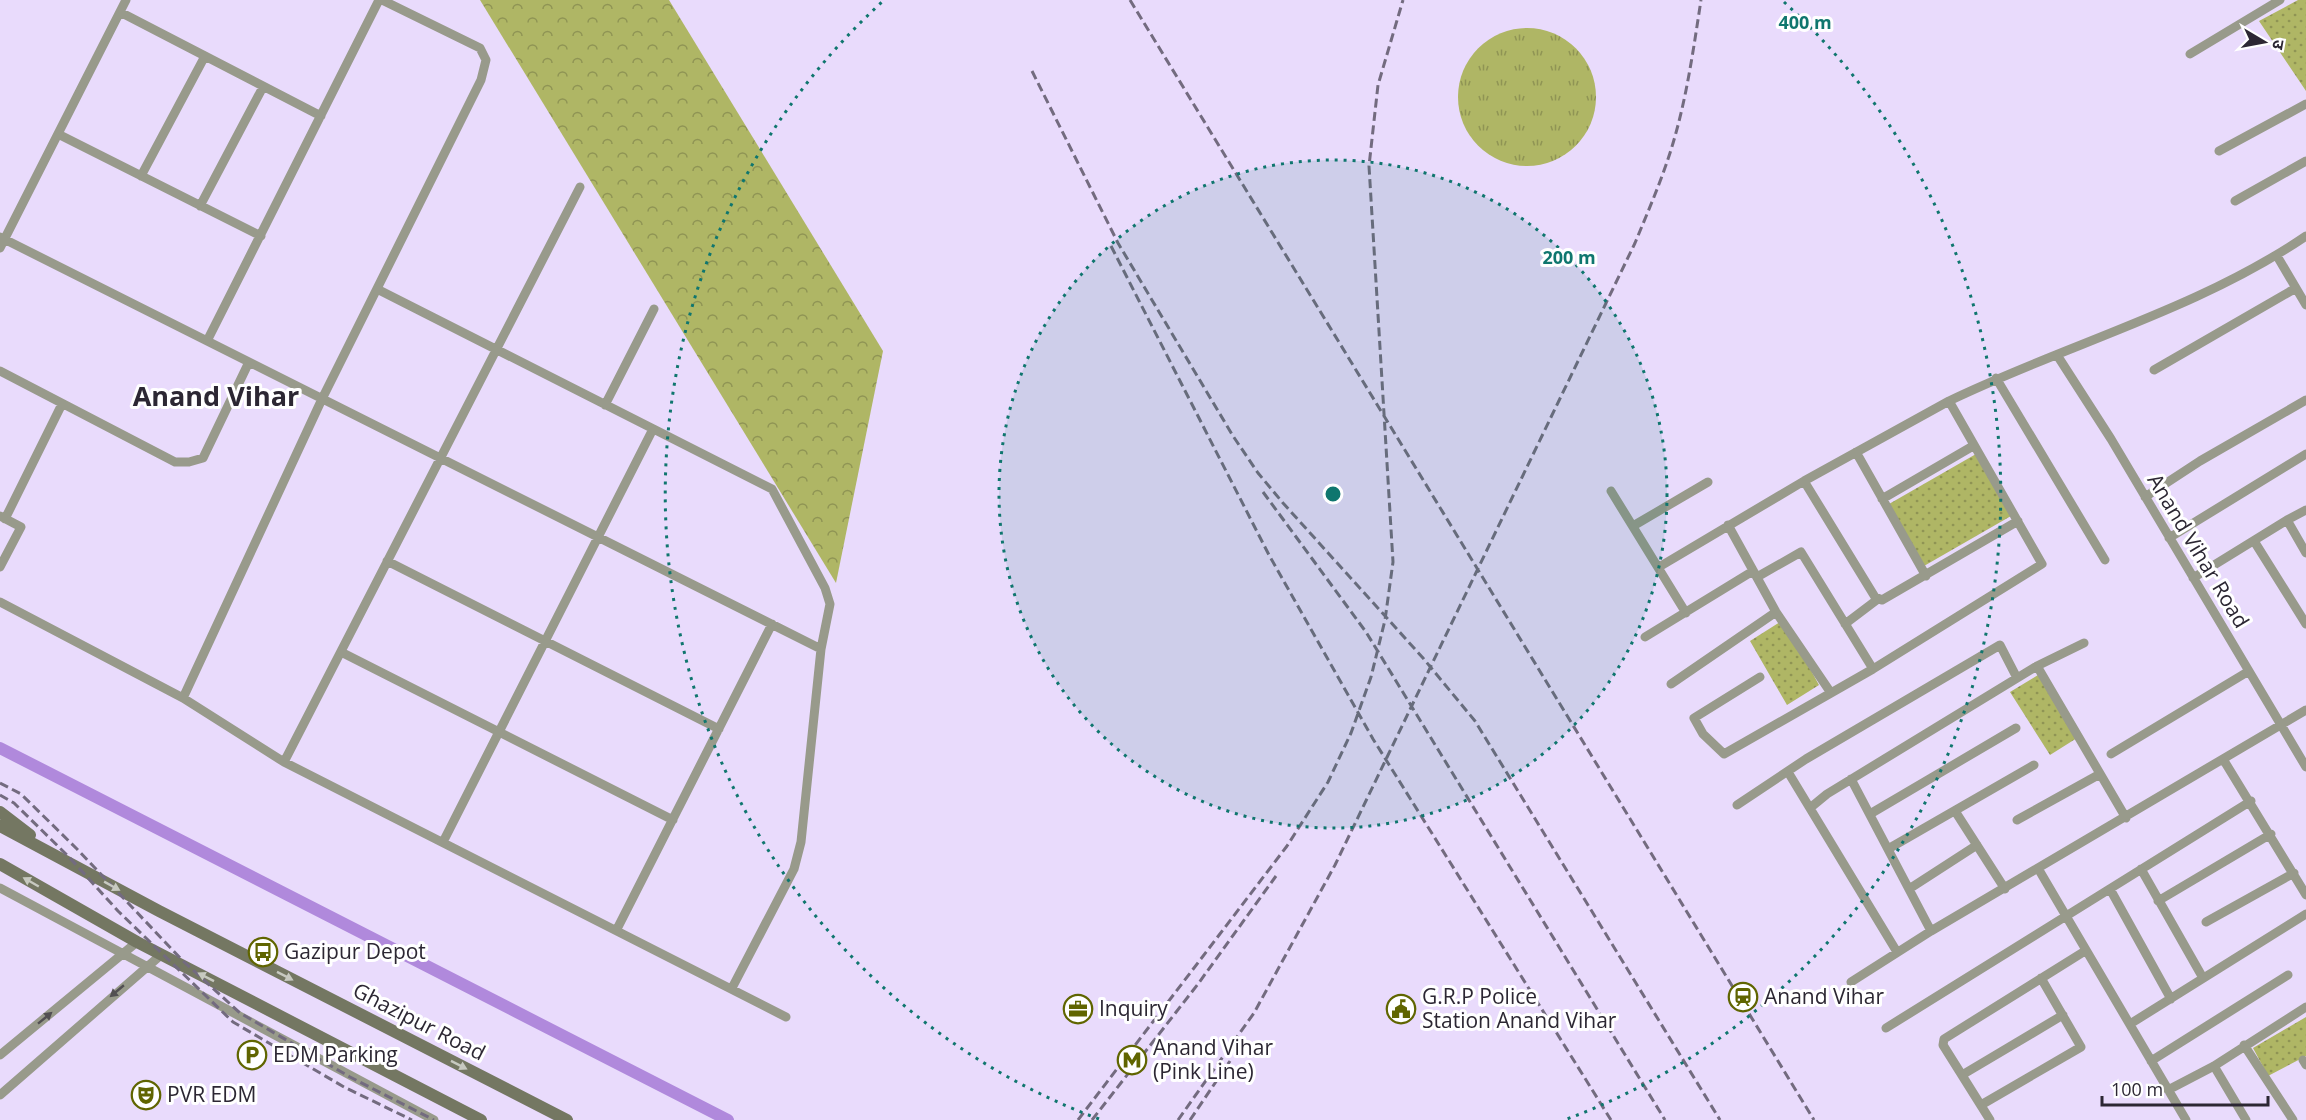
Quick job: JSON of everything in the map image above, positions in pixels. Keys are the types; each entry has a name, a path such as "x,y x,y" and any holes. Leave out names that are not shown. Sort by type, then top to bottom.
{"main road":[{"path":"0,812 61,858"},
{"path":"0,826 61,858"},
{"name":"Ghazipur Road","path":"61,858 159,911 567,1120"},
{"path":"0,864 137,942 481,1120"}],"street":[{"path":"126,0 1,242 207,341 821,649"},
{"path":"183,698 322,399 481,80 486,60 480,48 381,0 207,341"},
{"path":"2190,54 2280,0"},
{"path":"120,12 321,116"},
{"path":"141,176 205,56"},
{"path":"201,206 263,87"},
{"path":"2219,151 2306,104"},
{"path":"58,134 261,236"},
{"path":"2235,201 2306,161"},
{"path":"284,762 580,187"},
{"path":"1659,567 1804,481 1949,401 1996,378 2189,301 2277,256 2306,236"},
{"path":"2277,256 2306,304"},
{"path":"2154,370 2296,288"},
{"path":"377,289 772,489 828,595 830,604 821,649 801,842 794,868 732,988"},
{"path":"605,405 654,309"},
{"name":"Anand Vihar Road","path":"2057,355 2145,497 2306,767"},
{"path":"0,371 175,462 189,462 203,458 249,363"},
{"path":"1996,378 2105,560"},
{"path":"2145,497 2200,461 2306,400"},
{"path":"1760,677 1694,718 1708,741 1724,754 1873,669 2042,564 1973,447 1949,401"},
{"path":"0,567 21,527 2,517 63,404"},
{"path":"443,842 653,429"},
{"path":"1882,499 1973,447"},
{"path":"1856,452 1926,576"},
{"path":"2169,538 2306,454"},
{"path":"1804,481 1878,599"},
{"path":"1633,526 1708,482"},
{"path":"1611,491 1686,613"},
{"path":"2193,578 2306,510"},
{"path":"2287,520 2306,553"},
{"path":"1845,624 1878,599 1887,599 2018,521"},
{"path":"1728,525 1776,612 1831,693"},
{"path":"2254,541 2306,624"},
{"path":"1645,637 1755,574 1801,552 1873,669"},
{"path":"387,561 719,729"},
{"path":"0,602 5,608 183,698 284,762 617,929 786,1017"},
{"path":"1671,684 1776,612"},
{"path":"617,929 772,624"},
{"path":"1810,808 1851,779 2017,678 2084,643"},
{"path":"1737,805 1788,771 2000,645 2017,678"},
{"path":"340,652 672,820"},
{"path":"2037,666 2126,818"},
{"path":"2111,754 2249,671"},
{"path":"1851,982 1931,931 2039,870 2306,710"},
{"path":"1870,814 2016,728"},
{"path":"2223,759 2251,801 2306,895"},
{"path":"1888,849 2034,765"},
{"path":"1788,771 1897,952"},
{"path":"2017,820 2100,774"},
{"path":"1851,779 1931,931"},
{"path":"1886,1028 2251,801"},
{"path":"1955,811 2005,889"},
{"path":"2158,901 2271,834"},
{"path":"1909,889 1977,845"},
{"path":"2141,869 2203,978"},
{"path":"2039,870 2186,1120"},
{"path":"2206,922 2294,873"},
{"path":"0,888 434,1120"},
{"path":"2110,889 2170,999"},
{"path":"2130,1024 2306,914"},
{"path":"0,1055 122,952 137,942"},
{"path":"1990,1120 1943,1045 1946,1036 2085,951"},
{"path":"0,1095 162,954"},
{"path":"2151,1061 2288,975"},
{"path":"1981,1104 2079,1049 2080,1043 2040,978"},
{"path":"2168,1090 2214,1066 2306,1007"},
{"path":"1962,1075 2063,1015"},
{"path":"2244,1045 2293,1120"},
{"path":"2214,1066 2246,1120"}],"green space":[{"path":"480,0 669,0 883,351 836,583"},
{"path":"2298,0 2306,0 2306,91 2259,21"},
{"path":"1527,28 1554,33 1566,39 1576,48 1585,58 1591,70 1596,97 1591,124 1585,136 1576,146 1566,155 1554,161 1527,166 1500,161 1488,155 1478,146 1469,136 1463,124 1458,97 1463,70 1469,58 1478,48 1488,39 1500,33"},
{"path":"1976,454 2011,516 1924,566 1889,504"},
{"path":"1783,620 1819,685 1787,705 1750,641"},
{"path":"2038,675 2077,738 2050,755 2010,692"},
{"path":"2306,1017 2306,1056 2268,1076 2253,1048"}],"waterway":[{"path":"0,748 728,1120"}],"railway":[{"path":"1130,0 1814,1120"},
{"path":"1078,1120 1287,846 1328,782 1351,733 1371,677 1385,620 1393,562 1369,166 1378,85 1403,0"},
{"path":"1178,1120 1254,1013 1335,865 1635,243 1676,134 1701,0"},
{"path":"1032,71 1118,243 1233,436 1258,473 1283,503 1423,658 1475,721 1720,1120"},
{"path":"1111,246 1269,555 1373,739 1611,1120"},
{"path":"1263,492 1366,632 1665,1120"},
{"path":"0,783 21,794 77,849 182,960 240,1013 350,1077 434,1120"},
{"path":"0,795 14,803 69,857 118,911 233,1022 344,1087 412,1120"},
{"path":"1092,1120 1198,984 1276,876"},
{"path":"1190,1120 1230,1061"}],"place":[{"name":"Gazipur Depot","path":"263,952"},
{"name":"Anand Vihar","path":"1743,997"},
{"name":"Inquiry","path":"1078,1009"},
{"name":"G.R.P Police Station Anand Vihar","path":"1401,1009"},
{"name":"EDM Parking","path":"252,1055"},
{"name":"Anand Vihar (Pink Line)","path":"1132,1060"},
{"name":"PVR EDM","path":"146,1095"}],"district":[{"name":"Anand Vihar","path":"216,397"}]}
